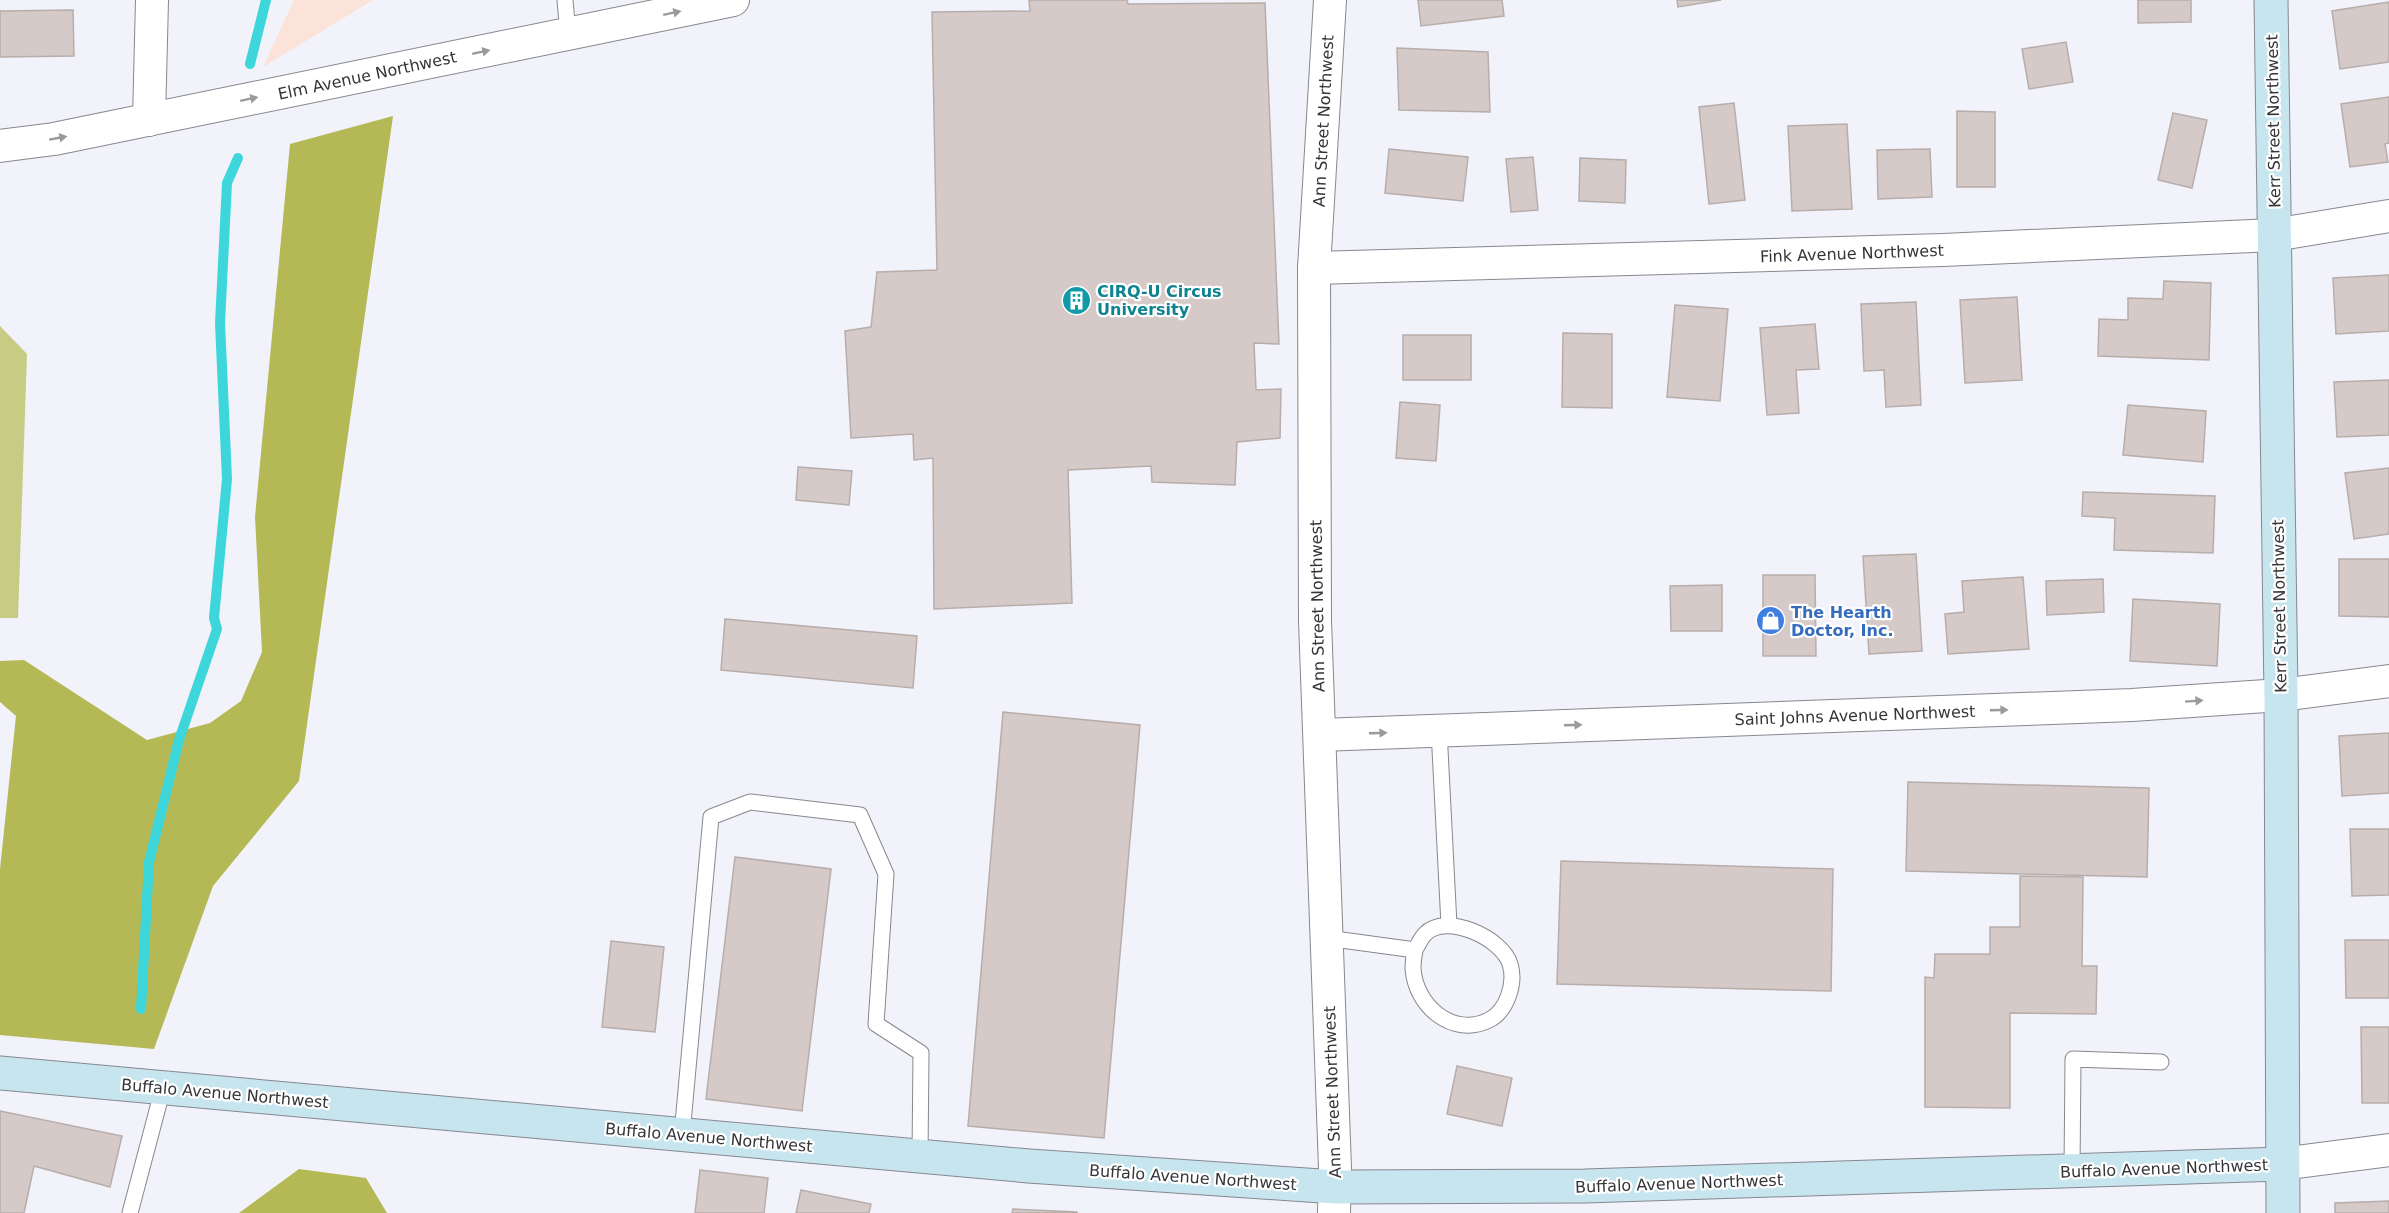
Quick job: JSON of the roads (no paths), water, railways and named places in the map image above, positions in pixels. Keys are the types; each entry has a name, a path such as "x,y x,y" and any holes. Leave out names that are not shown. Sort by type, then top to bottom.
{"street":[{"path":"149,120 152,0"},
{"name":"Elm Avenue Northwest","path":"0,146 54,139 733,0"},
{"name":"Ann Street Northwest","path":"1330,0 1314,268 1315,621 1335,1200"},
{"name":"Kerr Street Northwest","path":"2271,0 2281,695 2283,1213"},
{"name":"Fink Avenue Northwest","path":"1314,268 1943,250 2274,235 2389,216"},
{"name":"Saint Johns Avenue Northwest","path":"1320,735 2132,705 2281,695 2389,681"},
{"name":"Buffalo Avenue Northwest","path":"0,1072 920,1156 1335,1200 1585,1186 2282,1164 2389,1150"}],"lane":[{"path":"565,0 568,34"},
{"path":"1439,730 1449,925"},
{"path":"682,1134 711,817 750,802 860,815 886,874 876,1024 921,1053 920,1156"},
{"path":"1449,925 1474,932 1495,944 1510,963 1510,995 1497,1016 1481,1024 1462,1026 1441,1019 1421,998 1413,969 1415,950 1426,933 1449,925"},
{"path":"1327,938 1415,950"},
{"path":"2072,1171 2073,1059 2161,1062"},
{"path":"130,1213 163,1088"}],"waterway":[{"path":"250,64 266,0"},
{"path":"141,1009 149,862 179,740 217,629 214,618 227,479 220,323 227,183 238,158"}],"place":[{"name":"CIRQ-U Circus University","path":"1076,300"},
{"name":"The Hearth Doctor, Inc.","path":"1770,621"}]}
